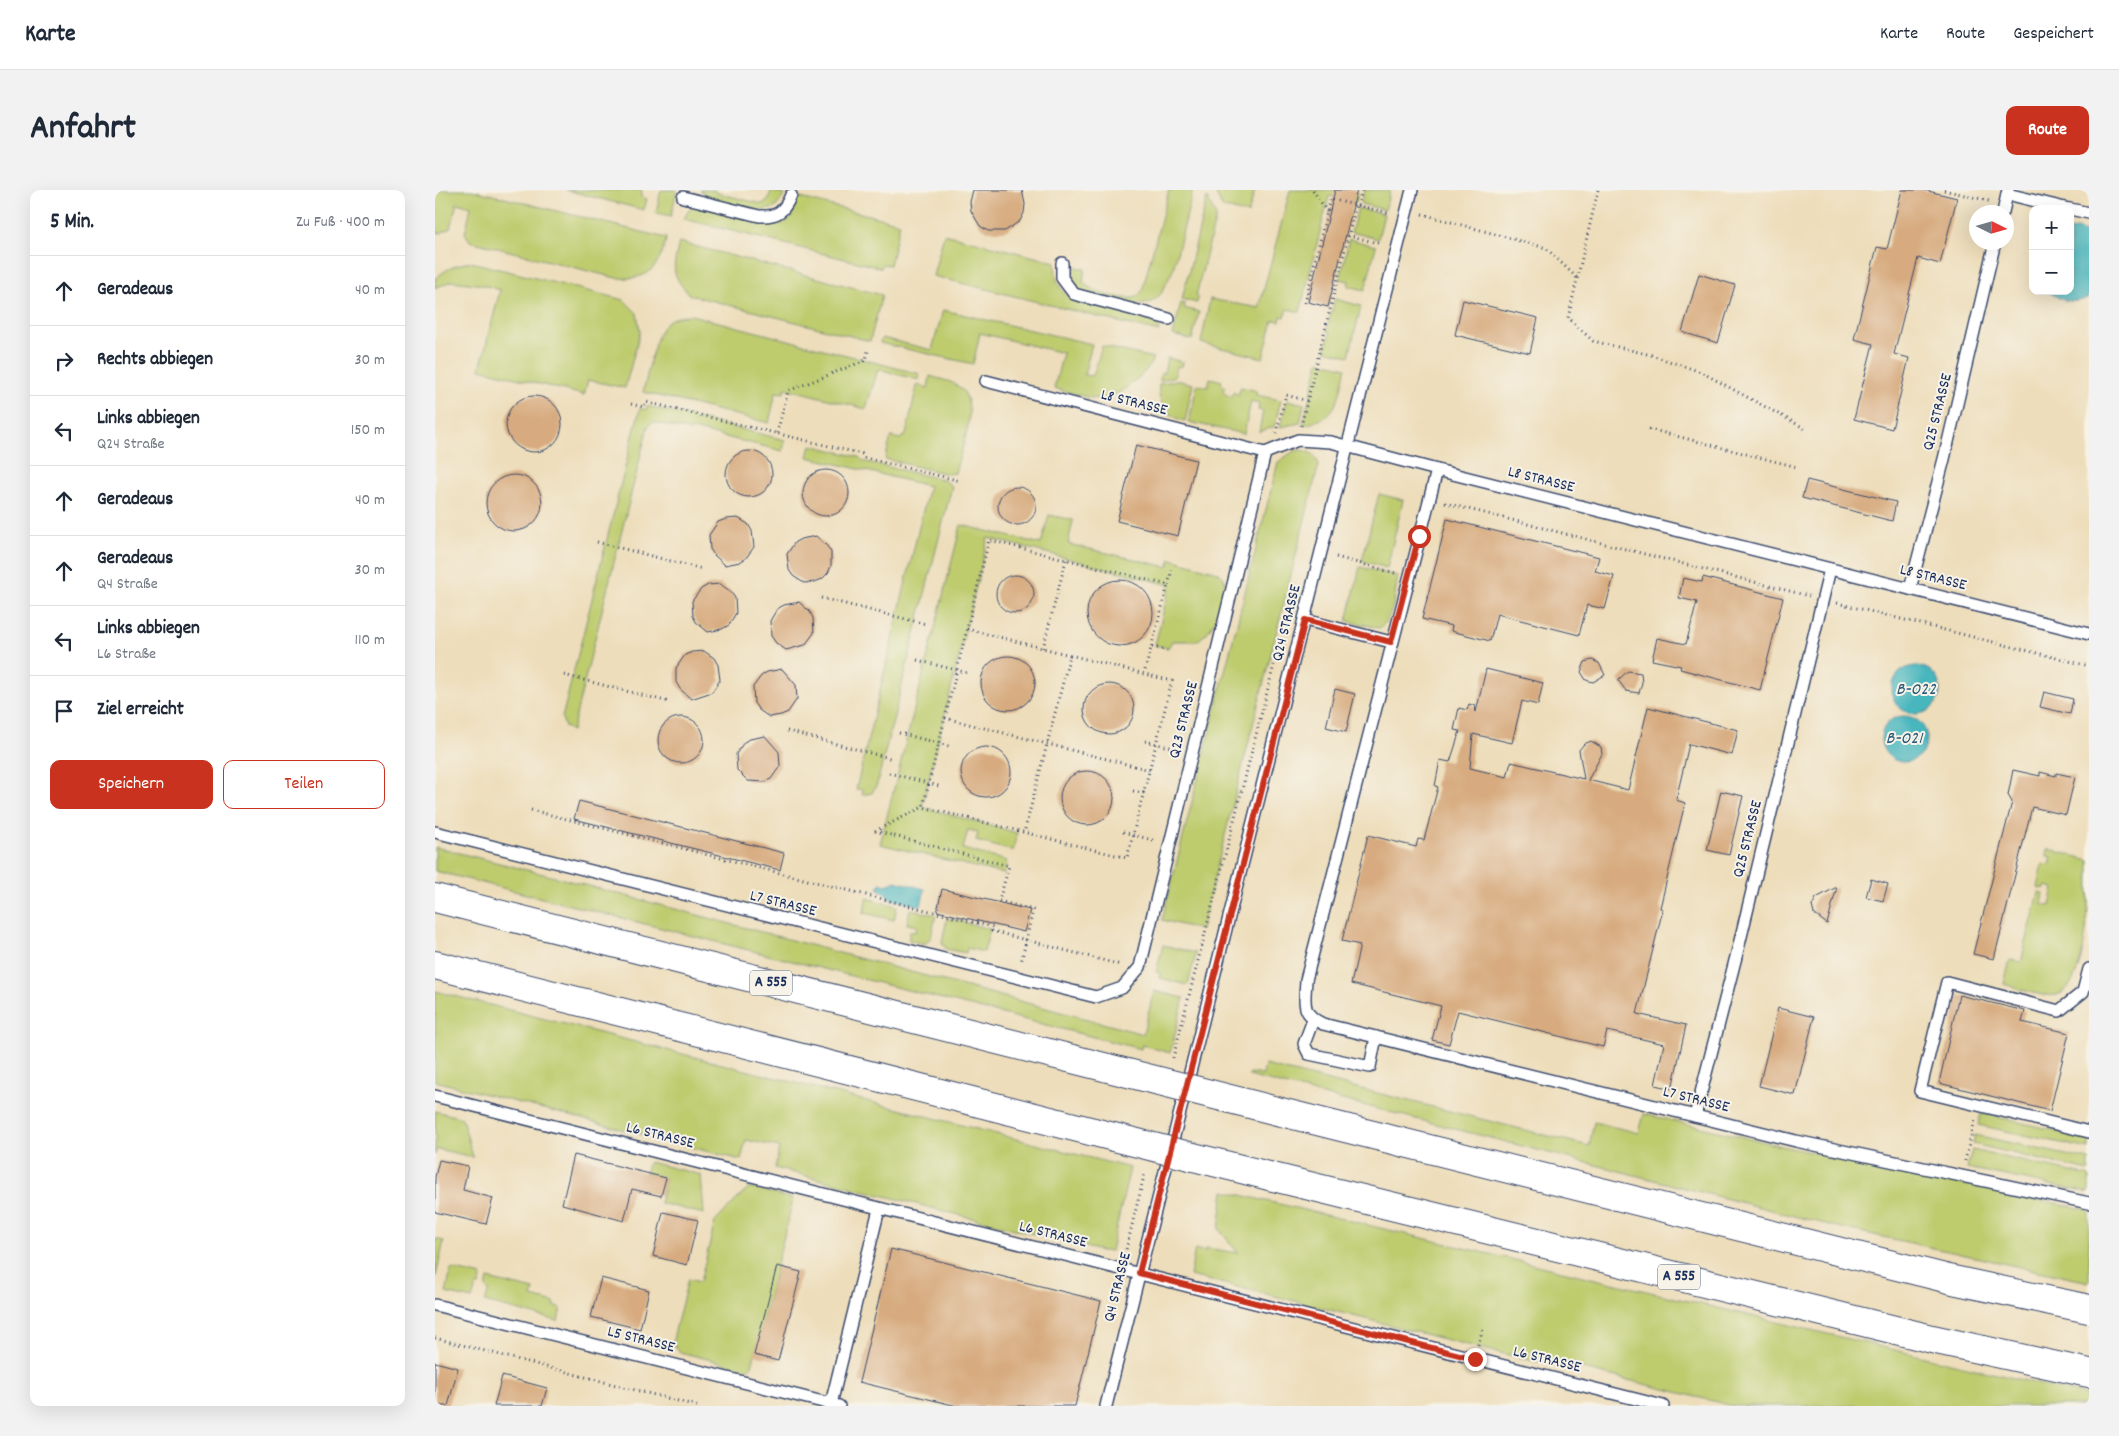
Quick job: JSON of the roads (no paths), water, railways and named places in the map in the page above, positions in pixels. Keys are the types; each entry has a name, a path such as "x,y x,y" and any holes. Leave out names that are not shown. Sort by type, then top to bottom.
{"highway":[{"name":"A 555","path":"435,898 1953,1280 2089,1309"},
{"name":"A 555","path":"435,965 1269,1176 1931,1339 2089,1373"}],"lane":[{"name":"Q24 STRASSE","path":"1163,1176 1413,190"},
{"path":"683,198 759,216 771,216 780,213 787,206 791,196"},
{"path":"2005,200 2041,205"},
{"path":"2074,210 2089,213"},
{"name":"Q25 STRASSE","path":"1910,588 1944,459 1993,250"},
{"path":"1062,263 1062,278 1074,294 1169,320"},
{"name":"L8 STRASSE","path":"986,381 1268,452 1298,440 1349,445 1437,470 2089,634"},
{"name":"Q23 STRASSE","path":"1122,988 1140,967 1268,452"},
{"path":"1376,1037 1370,1067 1309,1054 1304,1044 1313,1020 1304,1008 1307,980 1391,642 1437,470"},
{"name":"Q25 STRASSE","path":"1695,1116 1738,949 1830,569"},
{"path":"1305,620 1391,642"},
{"name":"L7 STRASSE","path":"435,832 1096,998 1122,988"},
{"path":"2089,969 2083,992 2059,1011 1947,982 1920,1091 2089,1132"},
{"name":"L7 STRASSE","path":"1313,1020 1796,1141 2089,1203"},
{"name":"L6 STRASSE","path":"435,1096 1663,1406"},
{"name":"Q4 STRASSE","path":"1105,1406 1163,1176"},
{"path":"835,1405 879,1209"},
{"name":"L5 STRASSE","path":"435,1305 835,1405"}],"water":[{"path":"2074,229 2089,233 2089,297 2078,301 2068,301 2054,295 2074,295"},
{"name":"B-022","path":"1916,666 1925,668 1933,673 1938,681 1940,690 1938,699 1933,707 1925,712 1916,714 1907,712 1899,707 1894,699 1892,690 1894,681 1899,673 1907,668"},
{"name":"B-021","path":"1899,716 1909,716 1921,722 1926,730 1926,748 1921,756 1913,761 1899,762 1891,759 1884,752 1881,744 1881,734 1884,726 1891,719"},
{"path":"896,881 925,889 921,906 891,899 878,889 880,883 886,885"}]}
